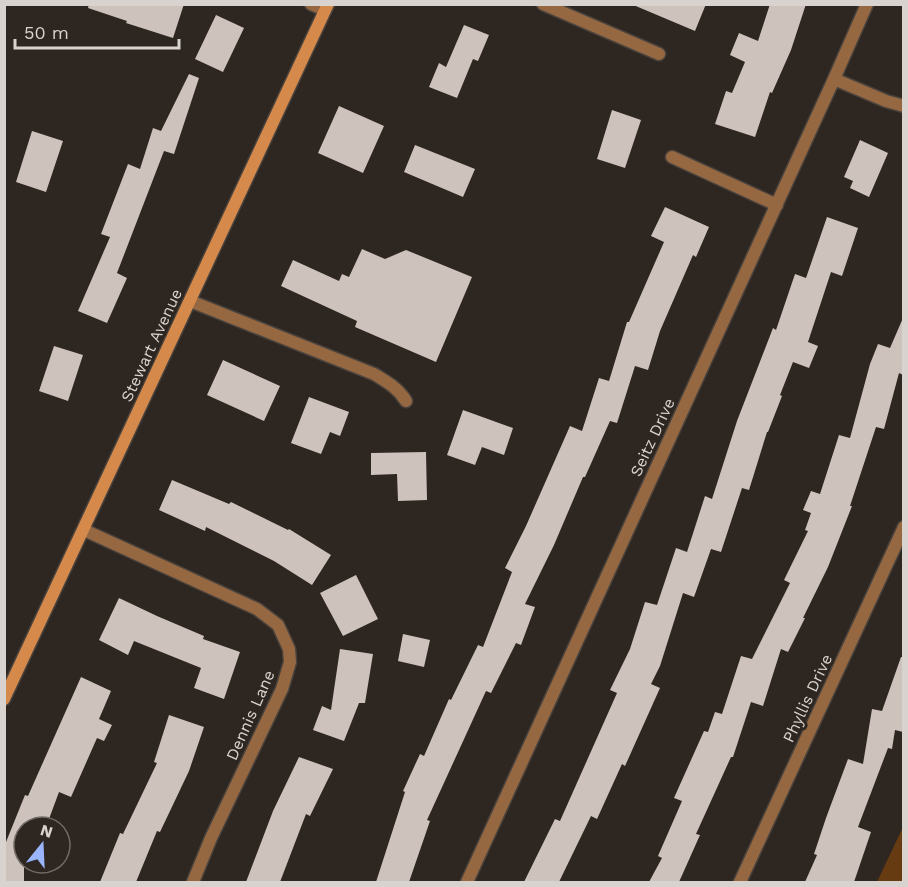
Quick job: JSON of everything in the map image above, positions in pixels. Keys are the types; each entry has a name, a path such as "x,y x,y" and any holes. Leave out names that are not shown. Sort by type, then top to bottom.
{"main road":[{"name":"Stewart Avenue","path":"4,699 327,7"}],"street":[{"path":"311,4 327,7"},
{"path":"543,4 659,54"},
{"name":"Seitz Drive","path":"467,882 867,4"},
{"path":"834,79 903,106"},
{"path":"672,157 777,205"},
{"path":"190,301 374,374 390,383 401,393 406,402"},
{"name":"Phyllis Drive","path":"740,882 903,527"},
{"name":"Dennis Lane","path":"84,530 257,609 278,625 289,649 290,662 282,688 193,882"}],"shaded area":[{"path":"903,827 903,882 877,882"}],"building":[{"path":"89,4 184,4 173,38 88,8"},
{"path":"631,4 706,4 695,31"},
{"path":"770,4 806,4 791,50 772,93 770,92 755,137 715,124 726,91 732,93 745,62 730,55 739,33 758,41"},
{"path":"216,15 244,28 223,72 195,59"},
{"path":"464,25 489,35 478,61 473,59 457,98 429,87 439,63 446,67"},
{"path":"189,74 199,78 174,154 164,151 117,273 127,278 107,323 78,311 110,237 101,234 128,164 140,169 153,128 161,131"},
{"path":"339,106 384,126 363,173 318,153"},
{"path":"612,110 641,120 625,168 597,159"},
{"path":"32,131 63,141 46,192 16,182"},
{"path":"860,140 888,153 869,197 850,188 853,181 844,177"},
{"path":"415,145 475,169 463,197 404,172"},
{"path":"665,207 709,227 696,257 693,255 660,331 648,370 635,366 617,423 610,421 585,477 583,477 554,545 525,604 535,607 521,645 516,643 491,693 486,691 427,820 430,821 409,882 376,882 405,792 403,791 420,754 424,756 449,699 451,700 478,645 483,647 512,572 505,568 570,426 582,431 599,378 609,381 627,322 629,322 664,242 651,236"},
{"path":"827,217 858,228 842,276 831,272 808,342 818,346 809,368 793,362 767,432 749,490 742,488 721,552 711,549 694,597 683,593 660,666 651,684 660,688 625,766 622,764 597,819 591,816 559,882 524,882 555,819 560,821 617,693 610,690 630,649 645,602 657,605 676,548 687,552 705,496 712,499 737,421 773,328 776,330 795,274 806,278"},
{"path":"362,249 385,259 406,250 472,277 436,362 355,327 357,321 281,286 293,260 339,281 342,274 349,277"},
{"path":"903,318 903,375 899,373 884,429 876,427 850,506 852,506 828,567 788,652 781,649 763,706 751,702 733,757 731,757 696,834 700,835 679,882 649,882 662,858 658,856 682,801 674,798 704,731 708,732 715,712 722,714 741,656 752,659 790,583 784,580 808,531 805,530 811,513 803,510 811,491 820,494 839,435 850,438 870,364 878,344 890,348"},
{"path":"54,346 83,355 68,401 39,391"},
{"path":"223,360 280,386 264,421 207,395"},
{"path":"309,397 349,412 340,436 330,432 321,454 291,443"},
{"path":"463,410 513,428 504,455 482,447 475,465 447,455"},
{"path":"426,452 427,500 398,501 397,474 371,475 371,453"},
{"path":"172,480 229,504 231,502 289,529 331,555 312,585 274,561 206,527 205,531 159,510"},
{"path":"356,575 378,619 343,636 320,593"},
{"path":"119,598 204,636 203,639 240,652 224,699 194,688 201,668 134,641 128,655 99,640"},
{"path":"403,634 430,640 424,667 398,661"},
{"path":"340,649 373,654 365,703 359,703 344,741 313,730 322,706 331,710"},
{"path":"901,657 903,657 903,732 895,730 892,749 888,748 858,827 871,832 854,882 805,882 817,855 814,854 848,759 863,764 872,709 882,711"},
{"path":"81,677 111,691 99,719 112,725 104,741 97,738 71,797 59,792 50,815 17,815 25,795 28,796"},
{"path":"169,715 204,727 189,771 160,832 157,831 136,882 100,882 120,833 123,834 157,763 154,762"},
{"path":"299,757 333,769 310,816 306,814 280,882 246,882 273,811"},
{"path":"12,827 12,875 24,875 24,882 4,882 4,847"}]}
